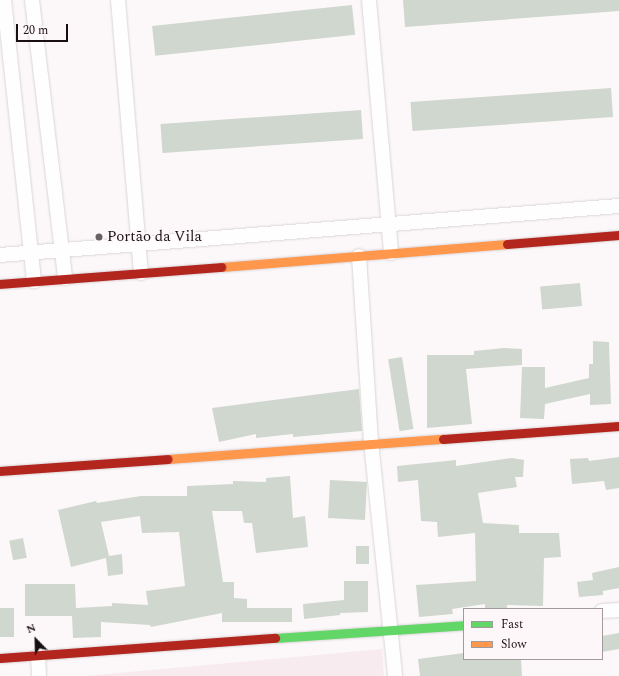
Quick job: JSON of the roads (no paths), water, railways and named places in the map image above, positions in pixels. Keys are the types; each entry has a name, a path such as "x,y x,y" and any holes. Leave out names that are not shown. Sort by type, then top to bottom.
{"street":[{"path":"4,0 34,281"},
{"path":"32,0 65,278"},
{"path":"118,0 141,273"},
{"path":"369,0 391,253"},
{"path":"0,255 138,242 619,206"},
{"path":"0,284 619,235"},
{"path":"359,256 371,442 395,676"},
{"path":"0,471 371,442 619,426"},
{"path":"603,611 619,610"},
{"path":"0,658 390,632 463,625"},
{"path":"38,656 39,676"}],"place":[{"name":"Portão da Vila","path":"99,237"}]}
